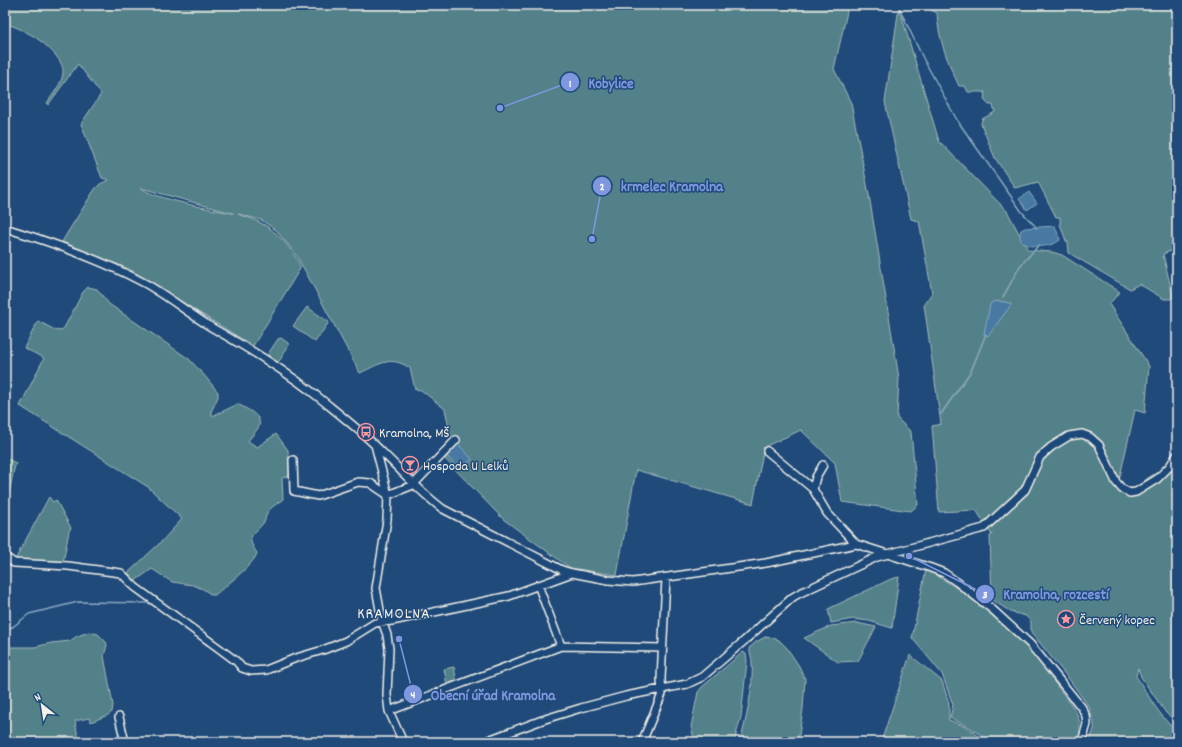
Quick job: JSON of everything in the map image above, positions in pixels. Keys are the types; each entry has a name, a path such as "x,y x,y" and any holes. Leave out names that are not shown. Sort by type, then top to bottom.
{"street":[{"path":"5,228 76,252 122,272 149,286 296,380 321,399 374,445 428,499 443,509 562,570 597,579 633,582 766,562 856,544 889,553 944,573 993,610 1030,644 1082,708 1086,716 1087,724 1082,742"},
{"path":"483,742 545,719 581,708 626,696 687,684 702,677 793,597 877,557 984,528 1025,490 1040,457 1051,447 1069,436 1082,434 1090,437 1099,445 1116,482 1122,489 1130,493 1136,492 1157,479 1170,466 1177,455"},
{"path":"388,495 413,485 456,440"},
{"path":"374,445 388,495 387,520 376,588 382,622 387,635 389,649 387,695 390,711 403,742"},
{"path":"767,451 813,489 827,513 856,544"},
{"path":"293,460 294,491 318,496 358,482 370,483 388,495"},
{"path":"813,489 816,478 823,465"},
{"path":"5,557 14,563 68,566 121,573 141,592 220,648 242,668 251,672 266,670 296,658 323,650 346,640 375,623 392,621 509,596 572,573"},
{"path":"642,742 662,694 662,648 666,578"},
{"path":"538,585 561,646"},
{"path":"390,711 561,646 662,648"},
{"path":"120,717 125,742"}],"green space":[{"path":"5,5 846,5 847,12 834,69 851,103 869,195 899,378 897,418 911,432 918,505 911,511 842,502 835,463 801,430 764,447 753,504 636,470 617,575 570,568 503,519 445,459 452,442 445,409 421,390 415,389 410,368 403,364 391,361 379,364 360,373 298,258 276,230 261,220 238,214 266,226 278,235 293,253 301,267 253,346 129,269 62,242 95,189 100,184 109,180 102,178 81,124 101,94 78,64 48,105 47,103 59,85 63,68 51,50 23,30 5,23","holes":["141,188 231,213 199,207 147,192"]},
{"path":"921,5 1177,5 1177,250 1176,249 1163,254 1173,297 1171,299 1164,299 1139,284 1130,289 1069,253 1068,242 1066,241 1060,224 1060,217 1056,217 1038,182 1015,188 995,158 981,124 982,119 995,112 993,105 989,105 984,100 985,92 968,92 965,86 959,86 944,51 939,32 937,13"},
{"path":"899,7 939,141 1007,211 1028,250 1052,252 1062,255 1120,292 1109,304 1149,366 1145,413 1135,410 1119,481 1128,488 1139,488 1141,484 1164,466 1177,447 1177,717 1171,717 1166,713 1141,677 1138,668 1136,676 1160,713 1177,732 1177,742 1089,742 1094,729 1094,724 1089,707 1069,679 1031,632 1031,622 1026,616 1011,612 992,600 990,536 992,535 976,510 939,512 932,426 941,424 924,304 932,293 919,221 911,219 885,102"},
{"path":"88,287 97,289 109,304 189,359 218,392 218,397 211,412 212,415 238,404 254,413 259,420 258,428 248,441 257,447 276,434 288,450 289,476 282,478 283,499 268,511 265,521 252,536 251,542 257,553 255,558 245,569 215,595 212,595 193,585 172,582 152,569 135,581 128,573 162,541 182,519 148,487 20,406 44,358 24,348 38,321 60,331 64,328 83,292"},
{"path":"307,307 329,322 315,342 293,326"},
{"path":"281,338 289,345 280,360 277,362 268,354 278,339"},
{"path":"5,458 16,463 5,506"},
{"path":"49,497 53,502 56,500 71,528 69,531 63,563 21,560 16,558"},
{"path":"926,569 973,599 1003,623 1030,649 1042,663 1076,711 1080,725 1080,733 1077,742 991,742 969,727 950,718 953,705 942,674 912,638"},
{"path":"899,577 892,628 869,621 853,619 831,623 828,609 891,579"},
{"path":"857,623 876,627 858,661 838,662 804,638 831,626"},
{"path":"89,632 98,634 107,645 104,656 113,705 112,712 91,722 89,718 75,721 79,742 5,742 5,647 35,647 51,643 70,641 77,636"},
{"path":"767,636 779,640 787,648 799,666 805,679 803,709 798,742 740,742 747,714 752,682 752,661 749,648"},
{"path":"743,652 746,654 747,661 741,717 734,742 695,742 691,727 698,692"},
{"path":"910,655 942,681 949,703 949,720 968,728 987,742 881,742"},
{"path":"454,667 457,683 447,685 444,669"}],"water":[{"path":"1029,192 1037,203 1027,210 1019,199"},
{"path":"1055,226 1060,240 1049,245 1027,245 1022,242 1020,237 1021,230 1025,228"},
{"path":"999,301 1010,303 1011,305 988,336 984,334 990,305 992,302"},
{"path":"458,444 472,459 460,470 446,455"}],"waterway":[{"path":"900,5 901,12 923,58 957,120 1022,212 1037,228"},
{"path":"1003,297 1020,266 1039,245"},
{"path":"941,414 971,371 986,334"},
{"path":"5,631 29,614 78,602 148,603 155,605"},
{"path":"190,631 207,645"}],"place":[{"name":"Kobylice","path":"500,108"},
{"name":"krmelec Kramolna","path":"592,239"},
{"name":"Kramolna, MŠ","path":"366,432"},
{"name":"Hospoda U Lelků","path":"410,465"},
{"name":"Kramolna, rozcestí","path":"909,556"},
{"name":"Červený kopec","path":"1066,619"},
{"name":"Obecní úřad Kramolna","path":"399,639"}],"district":[{"name":"KRAMOLNA","path":"394,612"}]}
